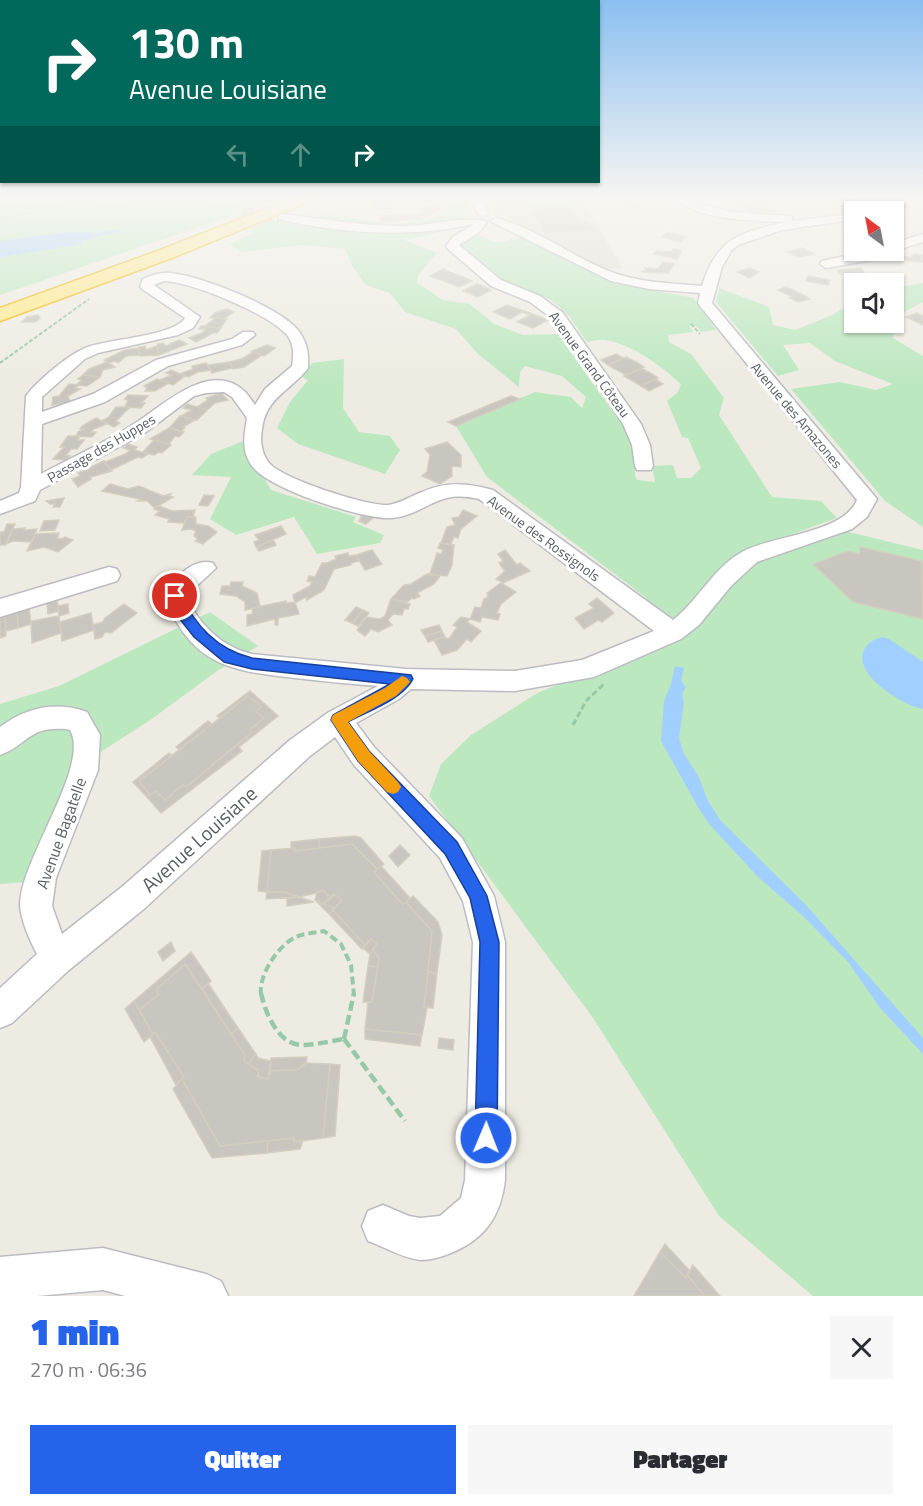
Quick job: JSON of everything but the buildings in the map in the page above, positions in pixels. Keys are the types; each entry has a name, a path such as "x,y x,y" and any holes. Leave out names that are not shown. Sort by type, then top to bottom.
{"highway":[{"path":"0,305 125,260"},
{"path":"0,315 148,260"}],"street":[{"name":"Avenue Grand Côteau","path":"469,260 496,283 534,299 558,316 632,424 641,445 644,466"},
{"path":"577,260 614,278 632,283 707,290 719,260"},
{"path":"825,260 821,265 845,261"},
{"name":"Avenue des Rossignols","path":"173,332 188,325 193,317 183,308 149,290 148,282 164,277 181,280 256,309 290,330 302,350 300,368 271,392 256,418 250,444 260,464 271,475 296,487 377,512 395,511 435,493 465,489 486,495 673,633"},
{"name":"Avenue des Amazones","path":"673,633 691,619 723,580 749,557 851,522 862,513 867,499 705,303 707,290"},
{"path":"32,487 34,396 80,356 93,350 173,332 205,352"},
{"path":"34,421 99,398 156,365 237,342 248,335"},
{"name":"Passage des Huppes","path":"0,508 28,497 32,487 140,429 188,393 203,387 230,388 238,394 256,418"},
{"path":"205,568 182,585 175,596 180,611 198,634 229,658 252,664 406,679 515,681 585,670 673,633"},
{"path":"0,608 109,575"},
{"name":"Avenue Louisiane","path":"0,1011 57,958 134,897 300,748 338,720 390,692 406,679"},
{"name":"Avenue Bagatelle","path":"0,742 14,730 36,718 57,715 78,720 87,735 84,770 41,878 36,906 46,938 57,958"},
{"path":"338,720 364,756 451,848 478,896 489,942 485,1180 482,1202 471,1218 455,1231 440,1237 411,1238 383,1226"},
{"path":"0,1278 103,1269 206,1296"}],"path":[{"path":"0,363 93,297"},
{"path":"691,324 699,334"},
{"path":"573,725 580,706 587,696 610,679"},
{"path":"344,1039 299,1045 278,1033 264,1009 260,984 274,956 295,937 324,931 341,944 351,965 355,989 344,1039 405,1121"}],"shaded area":[{"path":"588,260 618,260 622,268 604,269"}],"green space":[{"path":"0,260 101,260 0,295"},
{"path":"350,260 431,260 418,275 417,283 443,300 470,304 494,324 523,335 558,334 636,445 635,475 637,480 655,482 652,466 673,465 677,478 691,478 701,468 688,438 682,437 667,401 678,392 681,384 655,363 626,346 606,340 587,342 569,316 551,300 504,280 481,260 571,260 597,275 620,284 694,298 716,330 701,332 696,326 689,326 693,332 668,335 669,342 691,354 724,398 719,415 772,497 821,501 837,518 750,549 836,529 923,550 923,1296 813,1296 719,1216 593,1018 429,796 441,764 471,735 539,692 677,639 645,597 487,477 456,426 535,392 571,397 582,408 586,397 562,376 525,366 520,372 519,387 478,354 456,329 405,312 390,293 366,285"},
{"path":"923,283 923,302 904,312 904,286"},
{"path":"719,288 769,307 773,325 795,330 844,308 844,333 894,333 893,338 923,356 923,527 885,501 791,389 840,382 876,390 893,384 835,361 810,343 783,345 799,370 778,376 716,302"},
{"path":"344,359 343,408 359,432 390,436 400,450 385,474 298,444 277,428 290,402 308,380 302,377 312,363"},
{"path":"243,441 271,490 356,517 353,522 384,535 380,543 317,554 294,517 236,535 210,519 231,477 192,475 211,454"},
{"path":"210,612 258,646 217,671 149,721 77,767 30,882 0,884 0,704 59,686"}],"water":[{"path":"883,637 923,662 923,709 893,696 872,679 865,669 862,660 864,650 872,641"},
{"path":"675,666 684,668 681,681 686,687 682,694 684,702 679,738 683,752 699,777 707,799 720,820 806,905 923,1038 923,1054 880,1008 848,962 804,917 758,877 709,824 699,809 661,741 664,701"}],"slow traffic":[{"path":"393,787 364,756 338,720 390,692 402,682"}],"route":[{"path":"175,596 180,611 198,634 229,658 252,664 406,679 390,692 338,720 364,756 451,848 478,896 489,942 486,1138"}]}
